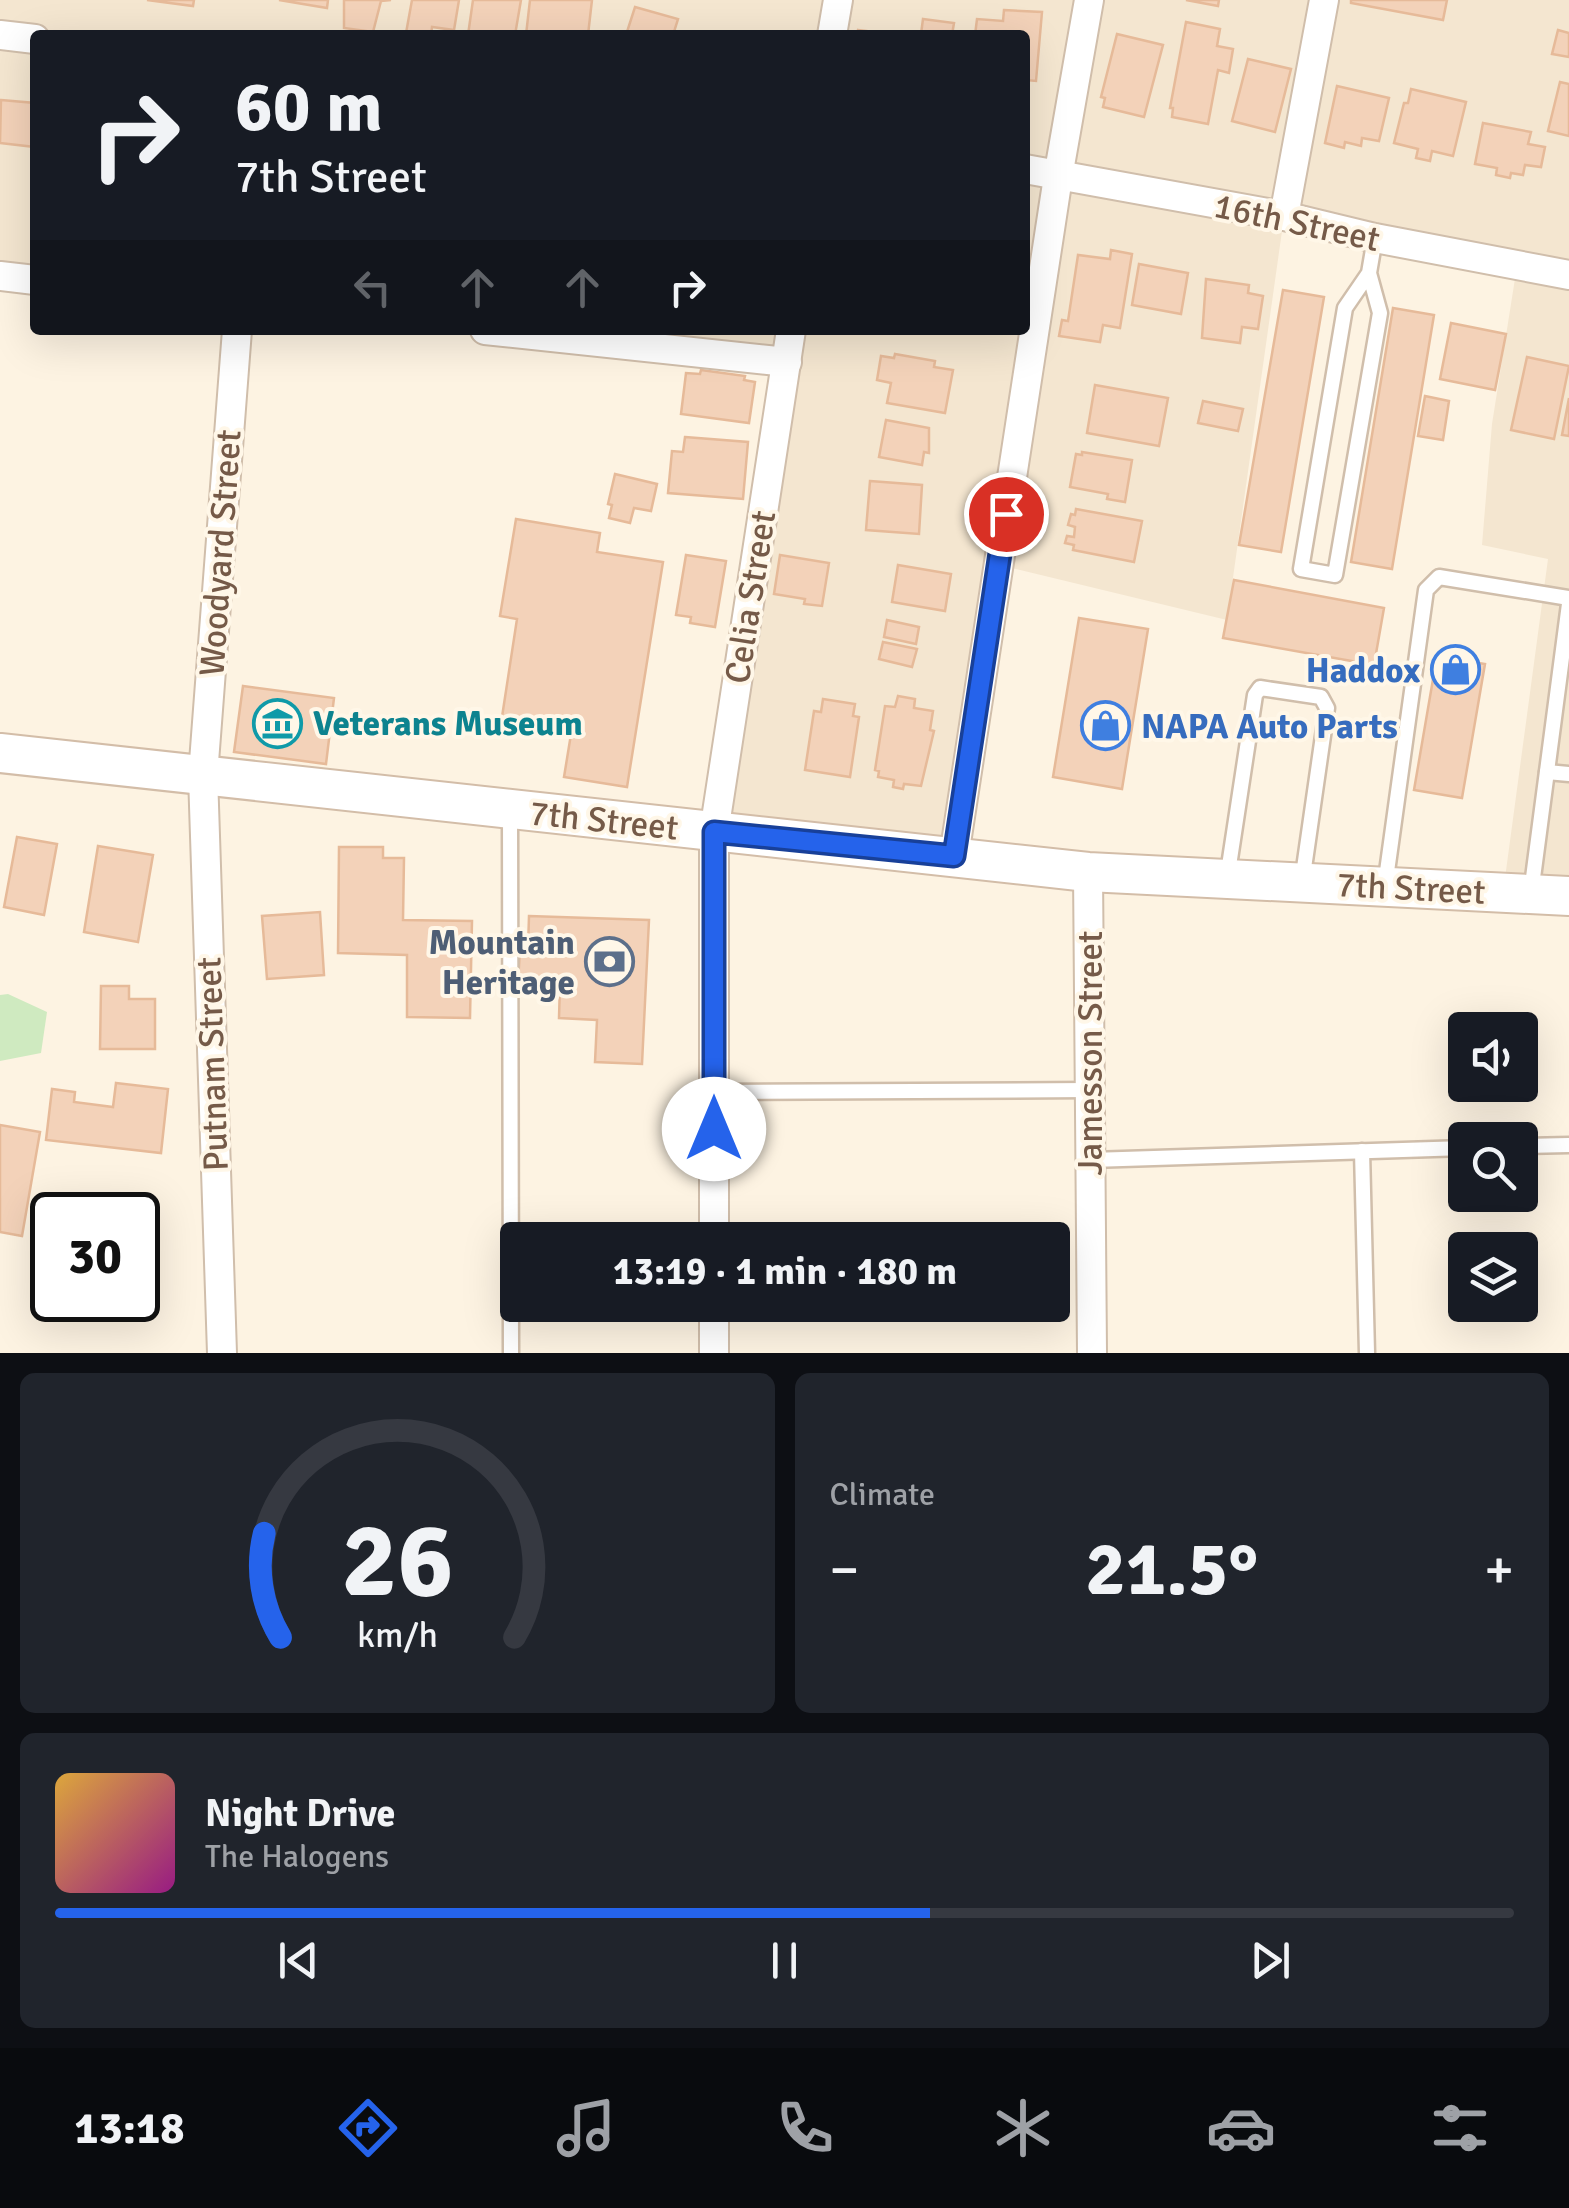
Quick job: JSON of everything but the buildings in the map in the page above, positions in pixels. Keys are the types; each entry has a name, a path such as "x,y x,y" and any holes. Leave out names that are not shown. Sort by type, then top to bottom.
{"main road":[{"name":"7th Street","path":"0,753 1088,872 1569,896"}],"street":[{"path":"833,30 838,0"},
{"path":"954,856 1058,177 1089,0"},
{"path":"1284,216 1324,0"},
{"path":"0,36 30,39"},
{"name":"16th Street","path":"1030,170 1284,216 1375,238 1569,275"},
{"path":"0,276 30,279"},
{"name":"Woodyard Street","path":"202,775 237,335"},
{"path":"533,335 787,362"},
{"name":"Celia Street","path":"714,1222 714,832 790,335"},
{"name":"Putnam Street","path":"202,775 222,1353"},
{"name":"Jamesson Street","path":"1088,872 1092,1353"},
{"path":"714,1322 714,1353"}],"lane":[{"path":"1369,273 1380,313 1335,575 1301,569 1345,308 1369,273 1375,238"},
{"path":"1385,887 1421,610 1426,590 1439,577 1569,601 1531,894"},
{"path":"1226,879 1255,695 1260,688 1321,697 1326,708 1302,883"},
{"path":"1548,772 1569,774"},
{"path":"510,809 511,1353"},
{"path":"714,1092 1090,1090"},
{"path":"1538,1146 1569,1145"},
{"path":"1091,1160 1448,1148"},
{"path":"1362,1151 1367,1353"}],"shaded area":[{"path":"0,0 1569,0 1569,896 1503,893 1548,559 1482,545 1492,424 1517,266 1284,217 1227,620 999,565 954,856 714,832 786,363 531,335 1030,335 1030,30 30,30 30,279 0,276"}],"green space":[{"path":"8,994 47,1012 41,1053 0,1061 0,995"}],"place":[{"name":"Haddox","path":"1455,670"},
{"name":"Veterans Museum","path":"278,723"},
{"name":"NAPA Auto Parts","path":"1106,726"},
{"name":"Mountain Heritage","path":"610,962"}],"route":[{"path":"714,1129 714,832 954,856 1006,514"}]}
